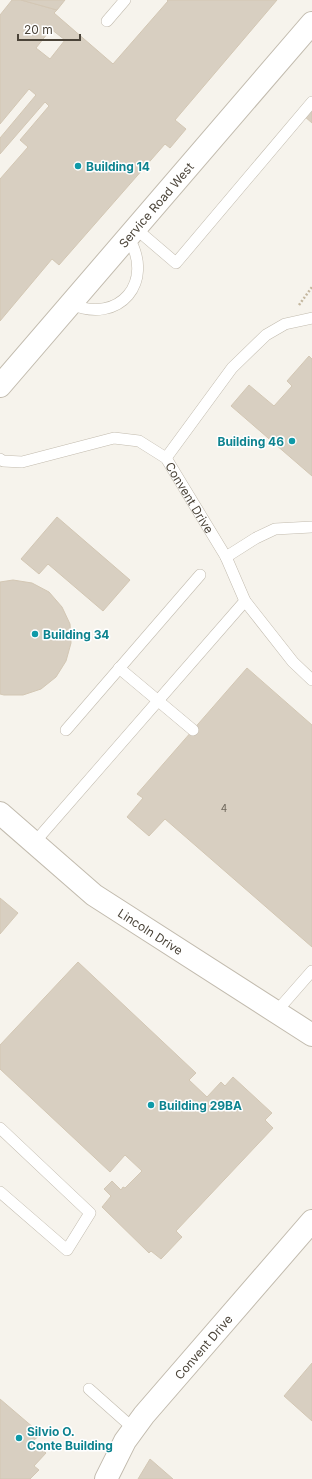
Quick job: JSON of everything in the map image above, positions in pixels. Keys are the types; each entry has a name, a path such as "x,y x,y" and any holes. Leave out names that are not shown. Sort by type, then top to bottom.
{"street":[{"name":"Service Road West","path":"0,386 312,23"},
{"name":"Lincoln Drive","path":"0,813 94,895 312,1035"},
{"name":"Convent Drive","path":"106,1479 125,1441 134,1429 312,1221"}],"lane":[{"path":"107,21 125,0"},
{"path":"132,233 176,263 312,102"},
{"path":"71,304 83,310 97,311 111,308 123,300 132,290 137,277 138,263 132,233"},
{"path":"166,458 232,368 266,335 284,324 312,318"},
{"name":"Convent Drive","path":"0,459 3,461 22,462 114,438 139,441 166,458 226,557 245,601 293,662 312,680"},
{"path":"226,557 256,538 274,529 312,528"},
{"path":"66,730 200,575"},
{"path":"34,843 245,601"},
{"path":"119,668 193,730"},
{"path":"276,1012 312,971"},
{"path":"0,1128 90,1213 67,1250 0,1192"},
{"path":"89,1389 134,1429"}],"building":[{"name":"Building 14","path":"12,0 21,0 57,10 54,13 113,64 168,1 167,0 277,0 175,120 186,129 170,148 165,144 59,265 52,259 0,321 0,179 28,147 20,140 49,106 45,102 0,154 0,138 36,95 29,89 0,124 0,15","holes":["51,29 65,40 50,59 36,48"]},
{"path":"21,0 65,0 57,10"},
{"path":"312,108 312,123 304,116"},
{"name":"Building 46","path":"309,356 312,359 312,476 231,406 249,385 274,406 292,386 287,381"},
{"path":"57,517 130,580 103,611 48,564 39,574 21,559"},
{"name":"Building 34","path":"13,580 32,583 49,592 62,607 70,624 71,643 66,661 56,677 41,689 23,695 0,694 0,582"},
{"path":"247,668 312,725 312,947 165,819 149,836 127,817 143,798 137,794"},
{"path":"0,898 18,913 0,934"},
{"name":"Building 29BA","path":"78,962 196,1073 189,1080 207,1097 221,1082 225,1086 233,1077 272,1113 265,1120 273,1128 176,1231 182,1237 161,1259 151,1251 149,1253 102,1207 111,1196 104,1189 112,1181 121,1190 123,1187 125,1188 142,1171 125,1155 110,1172 0,1069 0,1045"},
{"path":"312,1363 312,1421 284,1396"},
{"name":"Silvio O. Conte Building","path":"0,1399 41,1434 33,1441 46,1453 34,1466 39,1470 30,1479 0,1479"},
{"path":"150,1459 173,1479 138,1479"}],"place":[{"name":"Building 14","path":"78,166"},
{"name":"Building 46","path":"292,441"},
{"name":"Building 34","path":"35,634"},
{"name":"Building 29BA","path":"151,1105"},
{"name":"Silvio O. Conte Building","path":"19,1438"}]}
